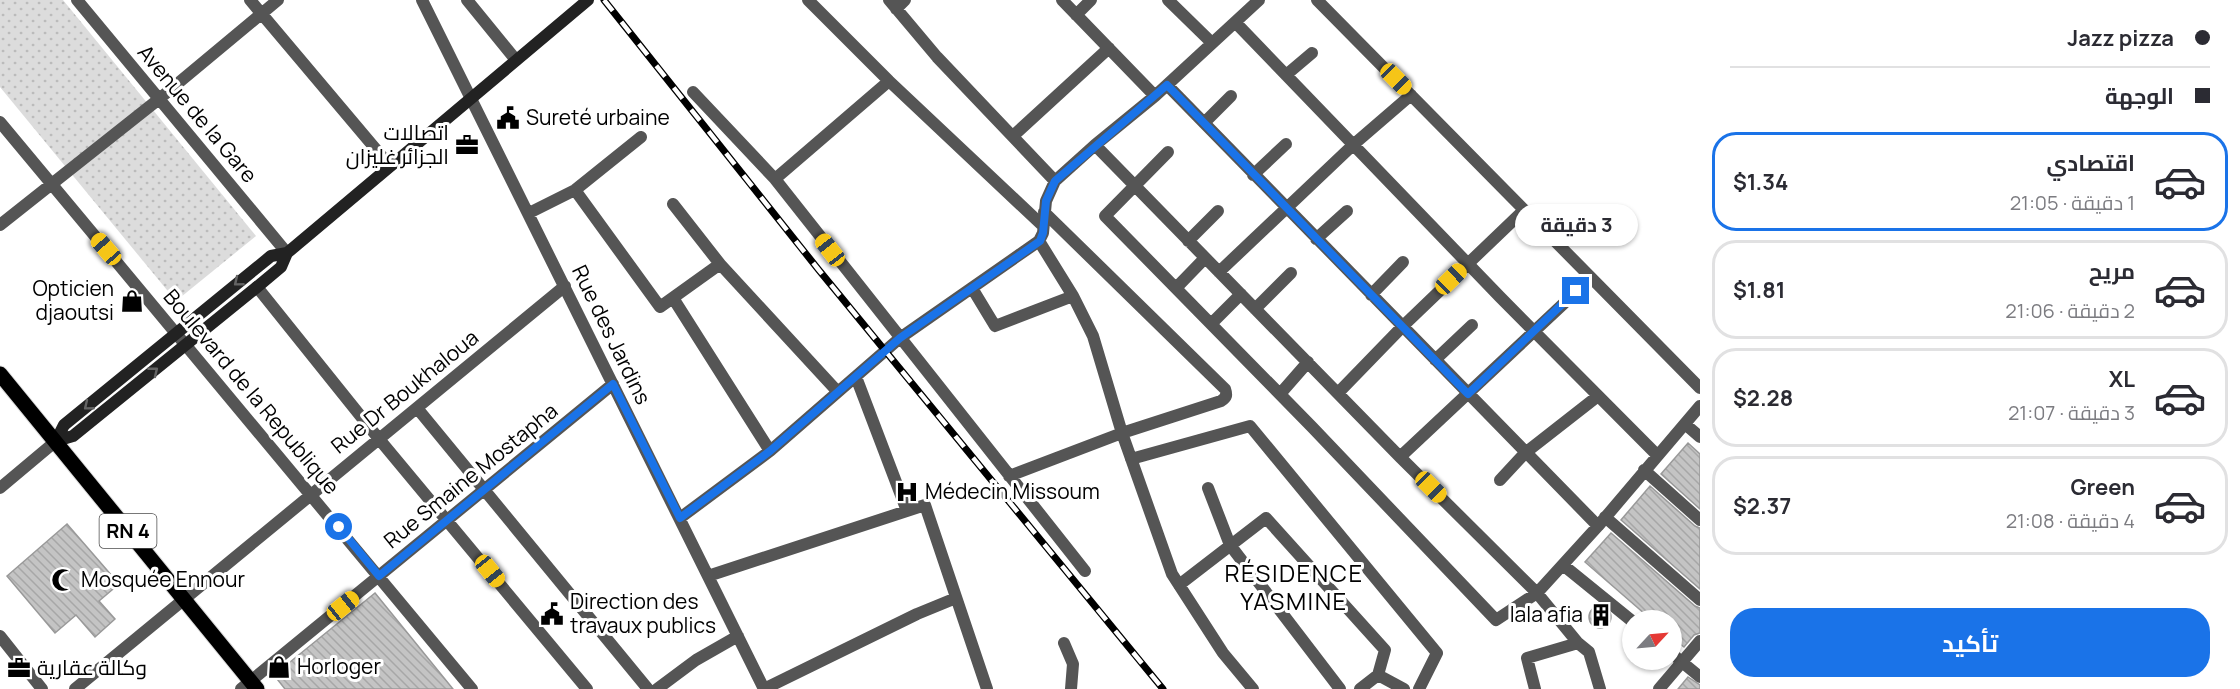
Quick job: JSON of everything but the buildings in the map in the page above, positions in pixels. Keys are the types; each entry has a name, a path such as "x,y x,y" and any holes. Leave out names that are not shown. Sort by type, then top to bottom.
{"main road":[{"name":"RN 4","path":"0,374 56,441 250,686"}],"street":[{"name":"Avenue de la Gare","path":"77,0 287,253"},
{"path":"250,0 390,166"},
{"path":"0,225 159,99 278,0"},
{"name":"Rue des Jardins","path":"422,0 764,689"},
{"path":"467,0 516,60"},
{"path":"0,488 56,441 73,436 257,287 280,267 287,253 588,0"},
{"path":"808,0 1042,226"},
{"path":"1062,0 1155,96"},
{"path":"1076,15 1091,0"},
{"path":"1168,0 1212,43"},
{"path":"680,518 770,451 900,338 1040,241 1046,201 1055,181 1155,96 1259,0"},
{"path":"1317,0 1700,388"},
{"path":"897,3 937,57 1055,181"},
{"path":"1235,22 1467,264 1657,455"},
{"path":"1013,136 1109,48"},
{"path":"1286,75 1312,53"},
{"path":"775,179 890,81"},
{"path":"1167,85 1526,453 1601,522 1700,600"},
{"path":"693,92 775,179 1085,571"},
{"path":"1219,272 1353,145 1411,94"},
{"path":"1204,123 1231,96"},
{"name":"Boulevard de la Republique","path":"0,122 472,689"},
{"path":"529,213 575,190 641,137"},
{"path":"1253,175 1286,144"},
{"path":"1095,145 1400,457 1537,593 1578,643 1589,652 1600,689"},
{"path":"1168,152 1105,216 1280,394 1496,620 1537,593 1700,406"},
{"path":"575,190 660,307 720,264"},
{"path":"673,204 720,264 837,391"},
{"path":"1338,393 1402,327 1524,210"},
{"path":"1188,241 1218,211"},
{"path":"1316,239 1347,211"},
{"path":"1009,476 1122,433 1221,401 1226,398 1227,394 1225,389 1044,212"},
{"path":"1040,241 1073,296 1093,336 1122,433 1172,574 1223,653 1252,689"},
{"path":"56,441 63,425 176,332 271,256 287,253"},
{"path":"1176,288 1205,258"},
{"path":"1371,295 1403,262"},
{"path":"1255,309 1291,273"},
{"path":"1400,457 1591,278"},
{"name":"Rue Dr Boukhaloua","path":"75,689 565,286"},
{"path":"257,287 379,439 587,689"},
{"path":"972,288 996,326 1073,296"},
{"path":"1211,324 1241,294"},
{"path":"674,297 770,451"},
{"path":"1435,360 1472,325"},
{"path":"1280,394 1308,362"},
{"path":"856,377 907,511"},
{"name":"Rue Smaine Mostapha","path":"250,686 379,576 613,384"},
{"path":"1500,480 1526,453 1598,396"},
{"path":"417,408 648,689"},
{"path":"1684,424 1700,437"},
{"path":"1131,459 1250,426 1437,653 1419,689"},
{"path":"1644,470 1700,520"},
{"path":"1208,488 1230,545 1340,689"},
{"path":"708,576 925,505 987,689"},
{"path":"1179,585 1266,518 1385,650 1378,675 1360,689"},
{"path":"1563,565 1622,613"},
{"path":"764,689 917,614 956,598"},
{"path":"0,636 42,689"},
{"path":"657,689 696,660 738,636"},
{"path":"1700,641 1682,663 1700,677"},
{"path":"1064,643 1073,664 1071,689"},
{"path":"1535,689 1527,658 1578,643"},
{"path":"1659,689 1676,670"},
{"path":"1378,675 1404,689"}],"shaded area":[{"path":"0,0 63,0 256,236 176,301 0,87"}],"railway":[{"path":"604,0 818,269 1163,689"}],"place":[{"name":"Sureté urbaine","path":"508,118"},
{"name":"اتصالات الجزائر غليزان","path":"467,145"},
{"name":"Opticien djaoutsi","path":"132,301"},
{"name":"Médecin Missoum","path":"907,492"},
{"name":"Mosquée Ennour","path":"63,580"},
{"name":"Direction des travaux publics","path":"552,614"},
{"name":"lala afia","path":"1601,615"},
{"name":"Horloger","path":"279,667"},
{"name":"وكالة عقارية","path":"19,668"}],"district":[{"name":"RÉSIDENCE YASMINE","path":"1294,588"}],"route":[{"path":"339,527 379,576 613,384 680,518 770,451 900,338 1040,241 1046,201 1055,181 1167,85 1468,394 1576,291"}]}
